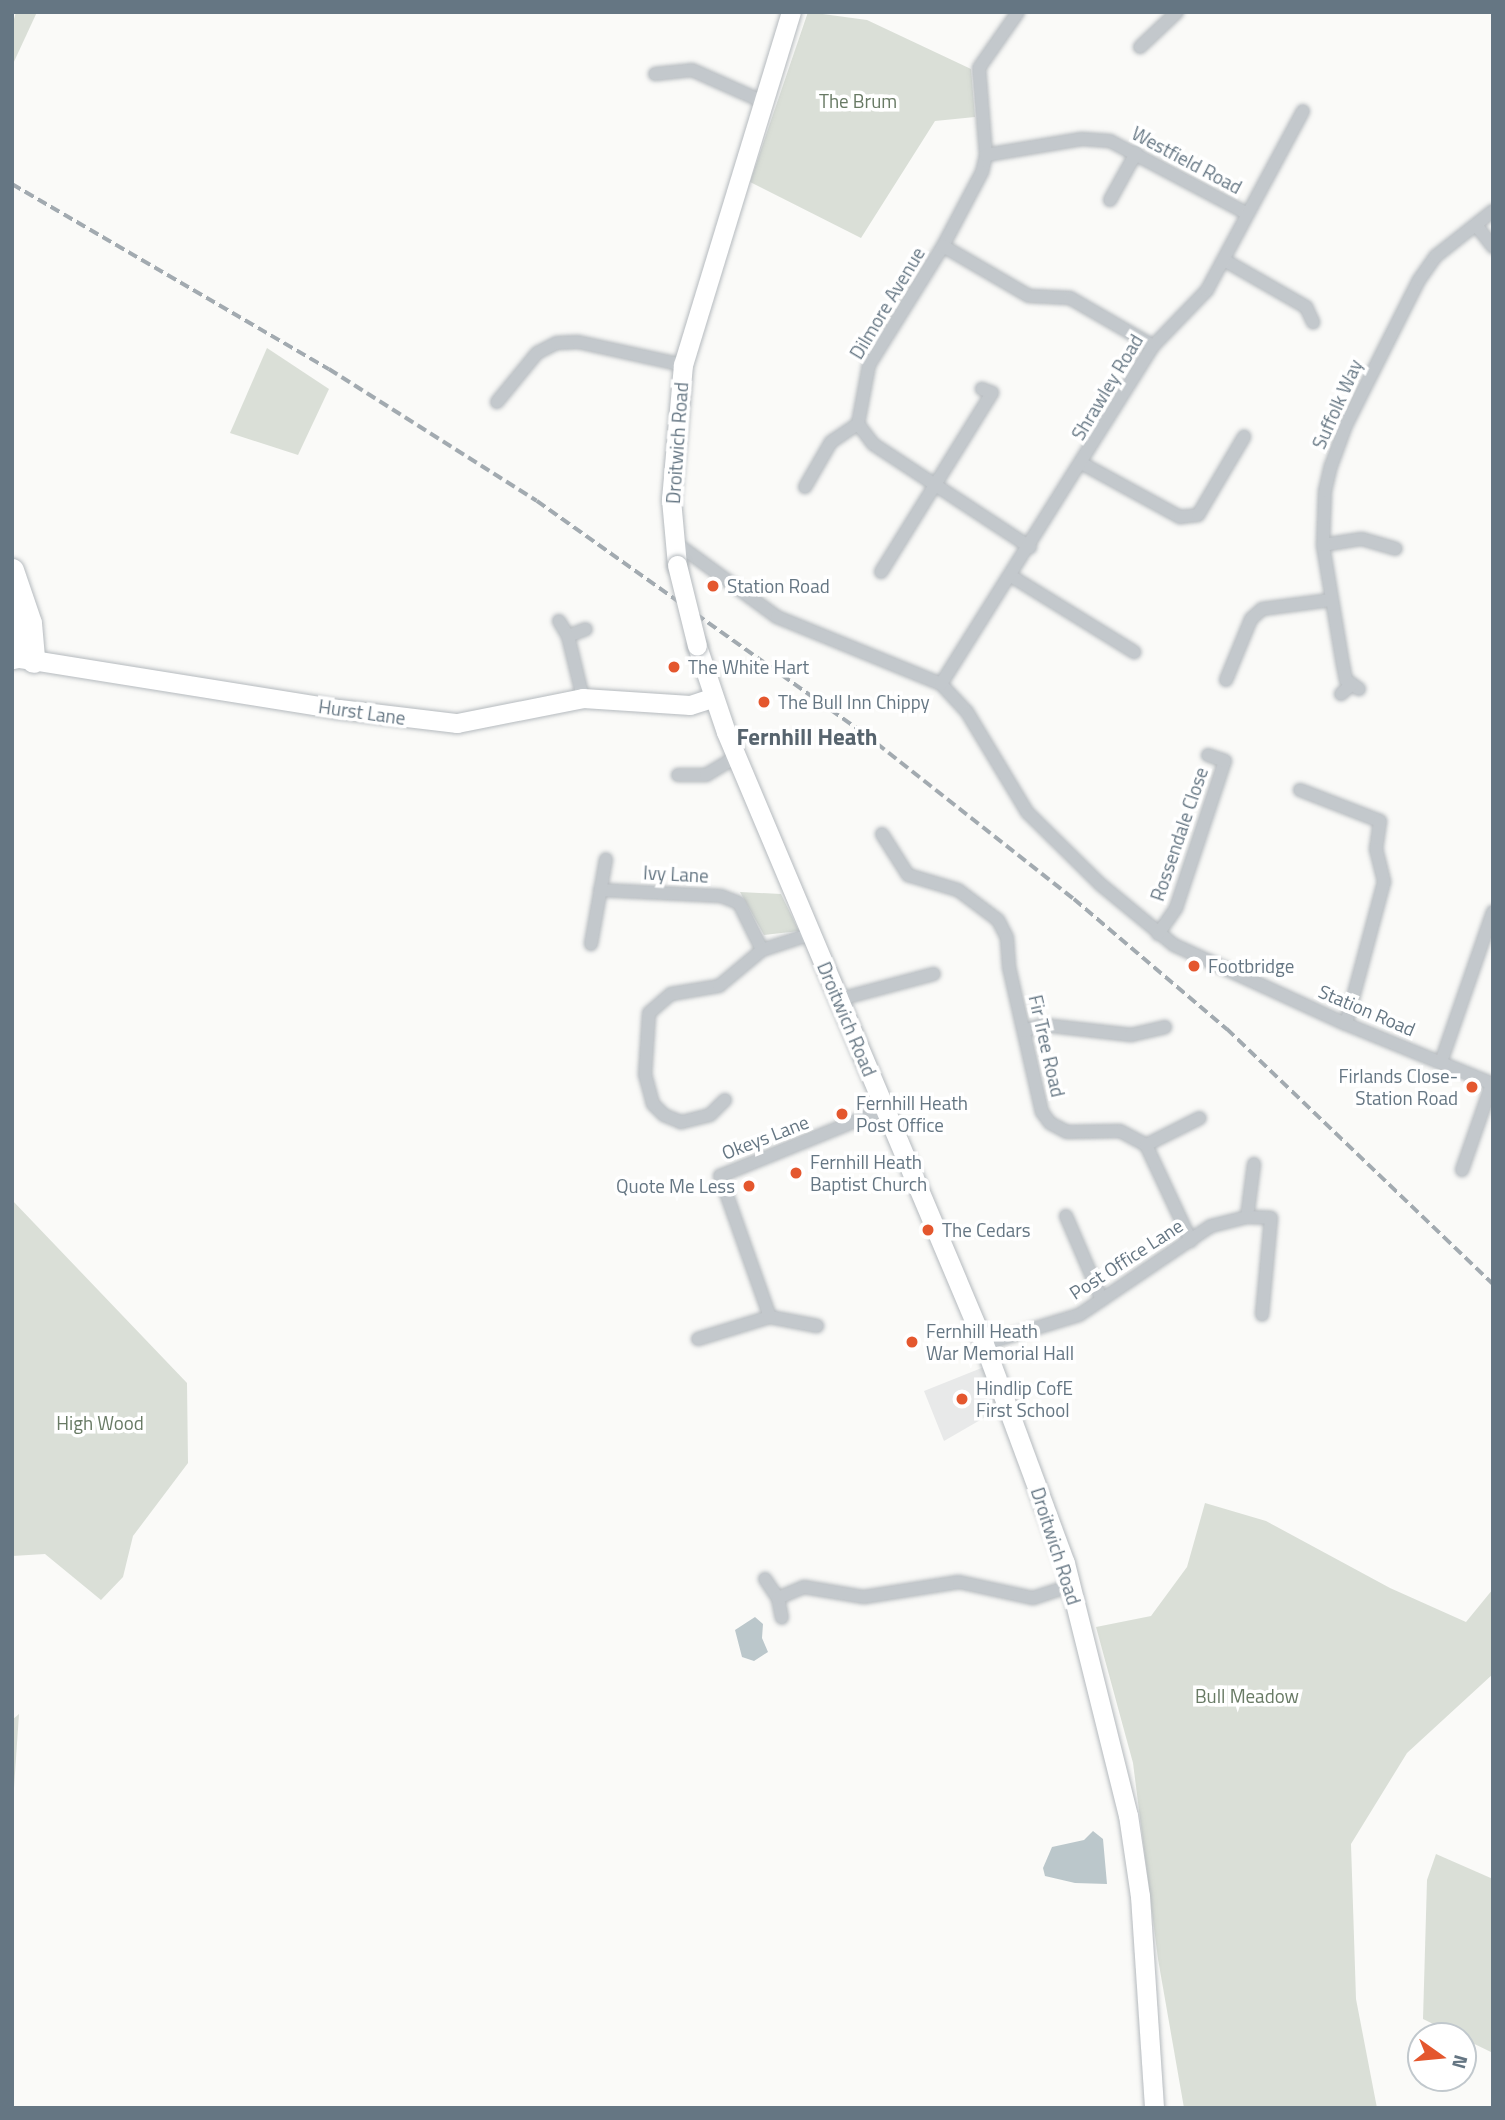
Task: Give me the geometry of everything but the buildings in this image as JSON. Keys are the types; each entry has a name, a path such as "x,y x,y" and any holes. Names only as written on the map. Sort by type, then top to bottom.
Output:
{"highway":[{"path":"14,594 20,658"}],"main road":[{"name":"Droitwich Road","path":"791,12 766,103 683,365 671,499 677,565 696,646 712,698 984,1344 1072,1586 1128,1815 1140,1896 1154,2108"},
{"name":"Hurst Lane","path":"20,658 443,722 509,716 583,698 690,705 712,698"}],"street":[{"name":"Dilmore Avenue","path":"858,424 869,365 943,246 982,172 986,155 979,68 1018,12"},
{"path":"1140,47 1177,12"},
{"path":"655,74 692,71 766,103"},
{"name":"Shrawley Road","path":"941,684 1083,464 1153,346 1169,326 1195,306 1224,260 1246,213 1303,111"},
{"name":"Westfield Road","path":"986,155 1082,139 1110,141 1246,213"},
{"path":"1110,200 1136,153"},
{"name":"Suffolk Way","path":"1341,694 1355,687 1345,672 1330,600 1323,545 1325,491 1346,425 1419,280 1436,256 1493,211"},
{"path":"1476,225 1493,247"},
{"path":"943,246 1029,296 1070,298 1153,346"},
{"path":"1224,260 1306,307 1313,322"},
{"path":"497,401 537,353 557,343 578,342 683,365"},
{"path":"881,572 992,393 982,388"},
{"path":"805,486 831,442 858,424 873,444 1030,547"},
{"path":"1083,464 1180,517 1199,515 1244,437"},
{"path":"1323,545 1362,539 1396,549"},
{"name":"Station Road","path":"676,543 778,617 941,684 967,712 1027,812 1158,934 1206,961 1346,1024 1492,1084"},
{"path":"1010,576 1134,652"},
{"path":"1226,681 1237,669 1251,619 1262,609 1330,600"},
{"path":"559,621 568,636 583,698"},
{"path":"568,636 586,629"},
{"name":"Rossendale Close","path":"1158,934 1176,908 1225,761 1209,755"},
{"path":"678,775 706,775 736,757"},
{"path":"1300,790 1380,821 1376,849 1384,883 1346,1024"},
{"name":"Fir Tree Road","path":"882,834 908,875 958,890 998,920 1007,938 1042,1112 1050,1124 1067,1132 1120,1131 1146,1145"},
{"path":"591,944 606,859"},
{"name":"Ivy Lane","path":"600,890 721,896 738,903 762,950"},
{"path":"1441,1062 1493,912"},
{"path":"725,1100 710,1115 681,1122 664,1115 653,1104 645,1075 649,1013 671,994 719,985 762,950 811,934"},
{"path":"840,999 934,974"},
{"path":"1024,1031 1043,1025 1131,1035 1165,1027"},
{"path":"1462,1170 1492,1084"},
{"name":"Okeys Lane","path":"769,1317 720,1175 885,1109"},
{"path":"1191,1241 1146,1145 1200,1118"},
{"path":"1254,1164 1247,1217 1271,1218 1262,1315"},
{"path":"1066,1216 1102,1300"},
{"name":"Post Office Lane","path":"984,1344 1079,1315 1211,1226 1247,1217"},
{"path":"698,1339 769,1317 817,1326"},
{"path":"765,1579 778,1598 782,1618"},
{"path":"778,1598 804,1587 864,1597 959,1582 1033,1598 1072,1586"}],"shaded area":[{"name":"Hindlip CofE First School","path":"984,1367 1001,1408 944,1441 924,1391"},
{"path":"755,1617 763,1624 762,1638 768,1652 754,1661 742,1657 735,1630"},
{"path":"1093,1831 1103,1839 1107,1884 1075,1883 1045,1876 1043,1868 1052,1847 1084,1840"}],"green space":[{"path":"16,12 37,12 12,66 12,26"},
{"name":"The Brum","path":"808,12 867,20 971,69 975,117 935,121 861,238 750,182"},
{"path":"267,348 329,389 298,455 230,433"},
{"path":"740,892 781,894 799,931 764,935"},
{"name":"High Wood","path":"12,1200 187,1383 188,1463 133,1536 123,1577 101,1600 45,1554 12,1556"},
{"name":"Bull Meadow","path":"1205,1503 1266,1521 1390,1588 1466,1622 1493,1589 1493,1674 1407,1753 1351,1844 1356,1999 1377,2108 1184,2108 1158,1959 1133,1763 1096,1627 1151,1616 1187,1567"},
{"path":"19,1714 12,1817 12,1720"},
{"path":"1436,1854 1493,1879 1493,2053 1477,2045 1477,2022 1429,2022 1423,2019 1427,1880"}],"railway":[{"path":"12,184 329,369 537,501 865,734 1074,899 1227,1029 1493,1284"}],"place":[{"name":"Station Road","path":"713,586"},
{"name":"The White Hart","path":"674,667"},
{"name":"The Bull Inn Chippy","path":"764,702"},
{"name":"Footbridge","path":"1194,966"},
{"name":"Firlands Close- Station Road","path":"1472,1087"},
{"name":"Fernhill Heath Post Office","path":"842,1114"},
{"name":"Fernhill Heath Baptist Church","path":"796,1173"},
{"name":"Quote Me Less","path":"749,1186"},
{"name":"The Cedars","path":"928,1230"},
{"name":"Fernhill Heath War Memorial Hall","path":"912,1342"},
{"name":"Hindlip CofE First School","path":"962,1399"}],"district":[{"name":"Fernhill Heath","path":"807,737"}]}
